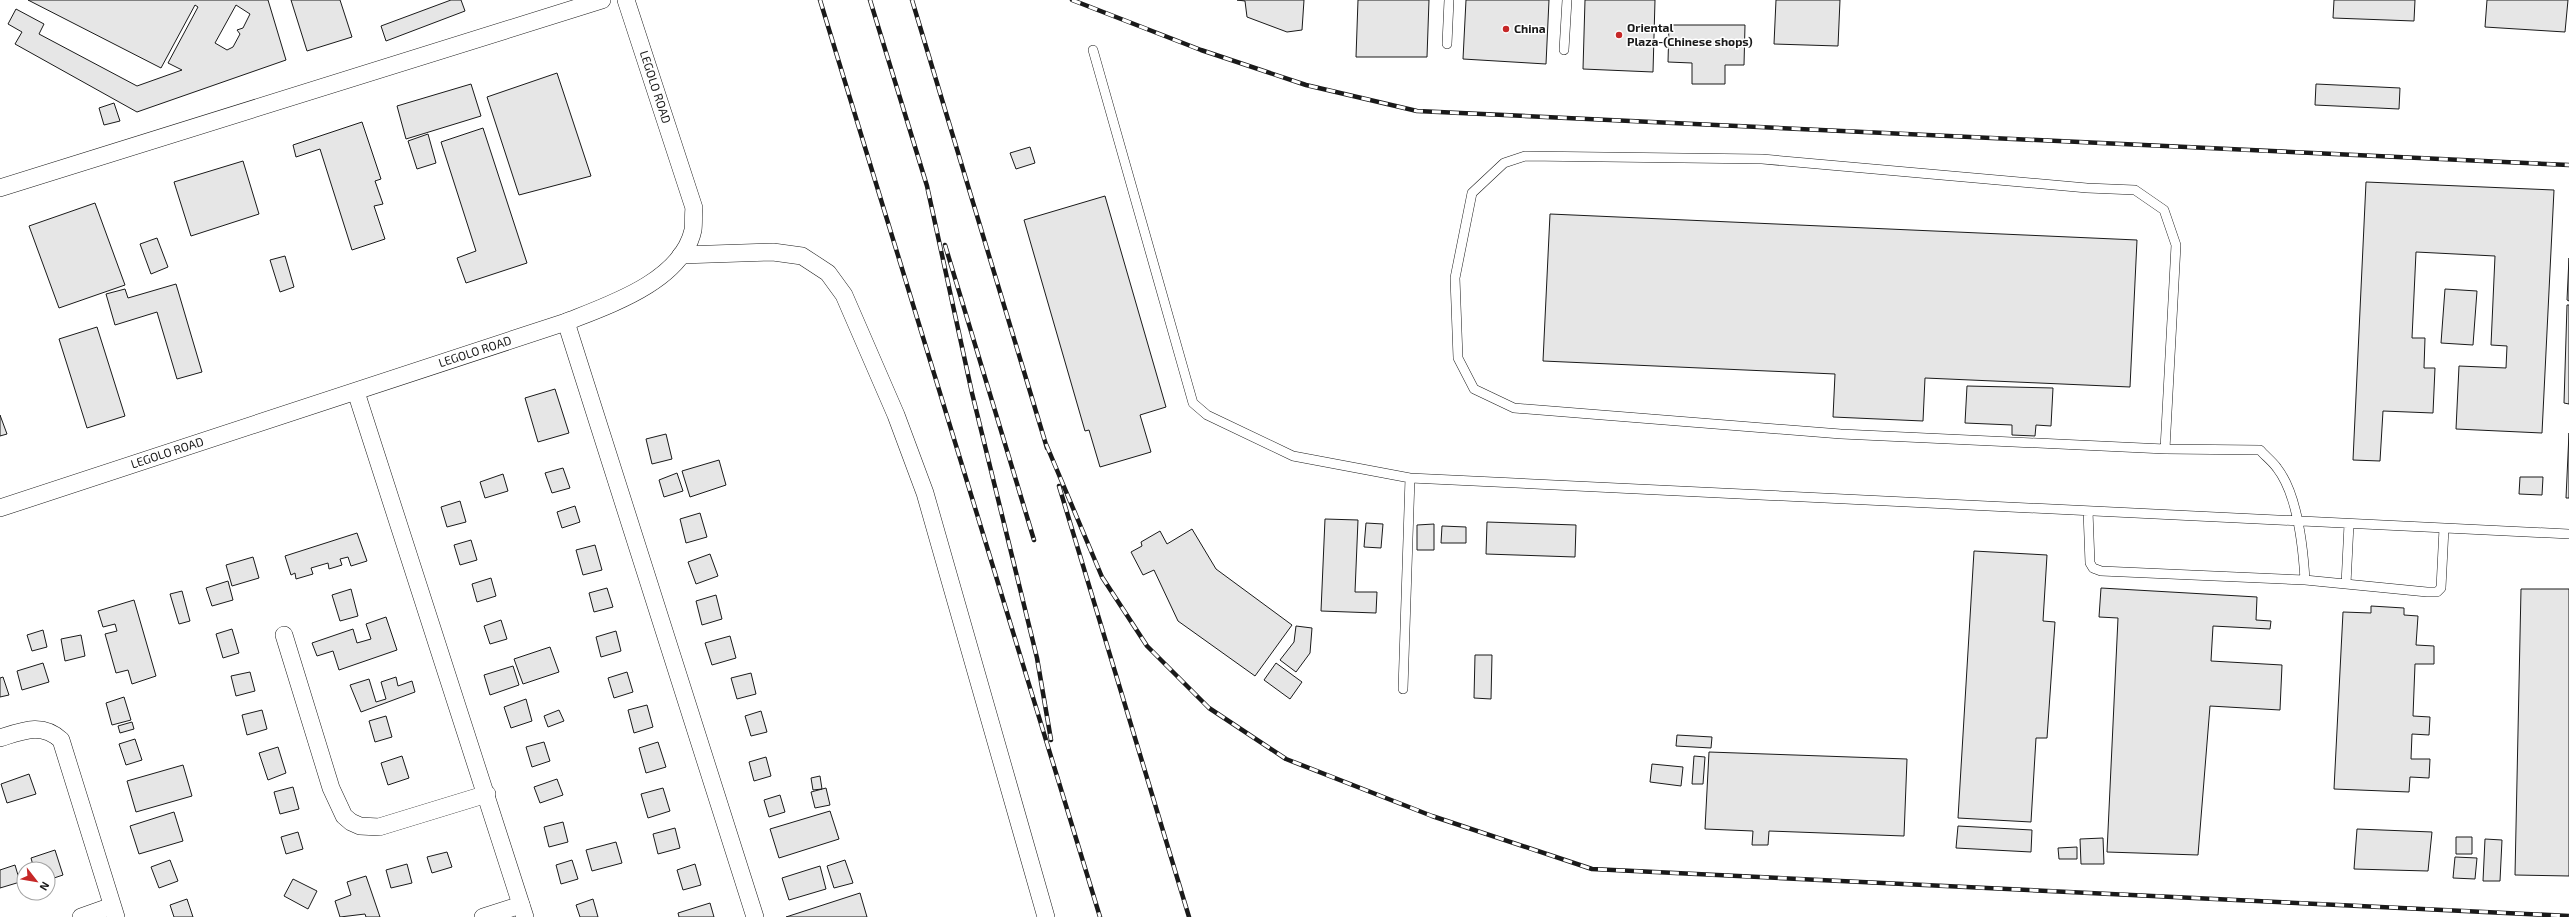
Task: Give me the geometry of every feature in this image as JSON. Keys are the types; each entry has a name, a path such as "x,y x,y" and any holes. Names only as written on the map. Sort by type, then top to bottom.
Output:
{"street":[{"path":"0,188 602,0"},
{"name":"LEGOLO ROAD","path":"0,508 566,322 620,301 660,278 681,255 693,230 694,208 626,0"},
{"path":"681,255 773,252 802,256 828,273 844,295 896,415 924,493 1046,917"},
{"path":"566,322 755,917"},
{"path":"356,392 487,794 523,911 483,917"},
{"path":"284,635 331,788 344,816 351,822 360,826 379,827 487,794"},
{"path":"0,738 31,728 54,734 60,740 114,912 81,917"}],"lane":[{"path":"1447,44 1449,0"},
{"path":"1564,50 1567,0"},
{"path":"1093,50 1193,403 1208,415 1293,456 1410,478 2569,534"},
{"path":"2165,449 2176,245 2164,210 2135,190 2086,188 1762,159 1525,156 1504,163 1472,193 1455,278 1458,358 1474,389 1514,408 1841,434 2165,449 2260,450 2277,467 2288,485 2297,522 2305,580"},
{"path":"1403,689 1410,478"},
{"path":"2088,511 2090,563 2093,568 2101,571 2305,580 2437,592 2441,588 2444,528"},
{"path":"2346,584 2349,524"}],"building":[{"path":"28,0 268,0 286,60 137,112 15,44 22,32 8,24 16,9 44,24 39,34 137,86 182,70 168,63 198,7 195,5 161,68","holes":["236,5 250,14 243,28 237,30 240,34 233,47 227,50 215,43"]},
{"path":"291,0 340,0 352,37 307,51"},
{"path":"451,0 461,0 465,11 386,41 381,26"},
{"path":"1237,0 1304,0 1302,30 1287,32 1247,17 1245,1"},
{"path":"1358,0 1429,0 1427,57 1356,57"},
{"name":"China","path":"1466,0 1549,0 1546,64 1463,59"},
{"name":"Oriental Plaza-(Chinese shops)","path":"1585,0 1655,0 1653,72 1583,69"},
{"path":"1776,0 1840,0 1838,46 1774,44"},
{"path":"2334,0 2415,0 2414,21 2333,18"},
{"path":"2487,0 2568,0 2565,32 2485,27"},
{"path":"1669,25 1745,25 1744,65 1725,65 1725,84 1692,84 1692,63 1668,62"},
{"path":"557,73 591,176 519,195 487,97"},
{"path":"471,84 481,116 406,139 397,106"},
{"path":"2316,84 2400,88 2399,109 2315,105"},
{"path":"114,103 120,121 104,125 99,108"},
{"path":"362,122 381,179 375,181 383,204 374,206 385,239 352,250 320,149 296,157 293,145"},
{"path":"483,128 527,263 466,283 457,258 476,251 441,142"},
{"path":"428,134 436,163 417,169 408,141"},
{"path":"1030,147 1035,163 1016,169 1010,153"},
{"path":"243,161 259,214 191,236 174,182"},
{"path":"2366,182 2554,190 2542,433 2456,429 2459,366 2506,368 2507,346 2491,345 2495,256 2416,252 2412,338 2425,338 2424,368 2435,368 2433,413 2383,411 2380,461 2353,460"},
{"path":"1105,196 1166,407 1140,415 1151,452 1100,467 1089,430 1085,431 1024,220"},
{"path":"95,203 125,285 59,308 29,226"},
{"path":"1550,214 2137,240 2130,387 1925,378 1923,421 1833,417 1835,374 1543,361"},
{"path":"157,238 168,267 151,274 140,244"},
{"path":"285,256 294,287 280,292 270,260"},
{"path":"2569,258 2569,301 2567,300"},
{"path":"176,284 202,372 177,379 157,312 115,325 106,294 125,289 128,298"},
{"path":"2445,289 2477,291 2473,345 2441,343"},
{"path":"2567,305 2569,305 2569,404 2564,403"},
{"path":"97,327 125,416 87,428 59,339"},
{"path":"1967,386 2053,388 2051,426 2036,425 2035,436 2012,435 2012,425 1965,423"},
{"path":"555,389 569,433 538,442 525,398"},
{"path":"0,415 7,434 0,436"},
{"path":"2569,433 2569,498 2566,498"},
{"path":"666,434 672,459 652,464 646,439"},
{"path":"719,460 726,485 690,497 682,471"},
{"path":"563,468 570,488 552,493 545,473"},
{"path":"677,473 683,491 664,497 659,480"},
{"path":"503,474 508,491 485,498 480,482"},
{"path":"2520,477 2543,477 2542,495 2519,494"},
{"path":"460,501 466,522 447,527 441,507"},
{"path":"575,506 580,522 562,528 557,512"},
{"path":"700,513 707,537 686,543 680,519"},
{"path":"1325,519 1358,520 1355,592 1377,592 1376,613 1321,611"},
{"path":"1487,522 1576,525 1575,557 1486,554"},
{"path":"1366,523 1383,524 1381,548 1364,547"},
{"path":"1434,524 1434,550 1417,550 1417,525"},
{"path":"1442,526 1466,527 1466,543 1441,543"},
{"path":"1192,529 1216,569 1292,625 1255,676 1178,621 1154,570 1143,575 1131,552 1142,546 1141,542 1160,531 1167,544"},
{"path":"357,533 367,561 351,566 348,557 340,559 342,565 329,569 328,563 311,568 313,574 296,579 295,573 291,575 285,556"},
{"path":"471,540 477,560 460,565 454,545"},
{"path":"595,545 602,570 583,575 576,550"},
{"path":"1974,551 2047,555 2043,621 2055,622 2047,738 2036,738 2031,822 1958,818"},
{"path":"710,554 718,576 696,584 688,562"},
{"path":"253,557 259,578 232,586 226,565"},
{"path":"491,578 496,596 477,602 472,584"},
{"path":"228,581 233,600 212,606 206,588"},
{"path":"607,588 613,607 594,612 589,593"},
{"path":"2101,588 2257,597 2256,620 2271,621 2270,629 2213,626 2211,661 2282,665 2280,710 2210,706 2198,855 2107,852 2118,618 2099,617"},
{"path":"351,589 358,616 340,621 332,595"},
{"path":"2521,589 2569,589 2569,876 2515,875"},
{"path":"182,591 190,621 179,624 170,594"},
{"path":"716,595 722,619 702,625 696,601"},
{"path":"134,600 156,676 132,684 128,670 116,673 105,634 117,631 115,624 103,627 98,611"},
{"path":"2371,606 2404,608 2404,615 2418,616 2416,645 2434,646 2434,664 2415,664 2413,716 2430,717 2429,735 2412,734 2411,759 2430,759 2429,778 2410,777 2409,792 2334,789 2343,612 2371,613"},
{"path":"386,617 397,650 339,670 333,651 317,656 312,643 353,629 357,643 371,639 366,624"},
{"path":"501,620 507,639 490,644 484,626"},
{"path":"1296,626 1312,628 1310,653 1296,672 1280,660 1294,642"},
{"path":"232,629 239,653 223,658 216,634"},
{"path":"43,630 47,647 32,651 27,635"},
{"path":"616,631 621,651 601,657 596,637"},
{"path":"81,635 85,656 65,661 61,639"},
{"path":"730,636 736,658 712,665 705,643"},
{"path":"550,647 559,672 523,684 514,659"},
{"path":"1475,655 1492,655 1491,699 1474,698"},
{"path":"43,663 49,682 22,690 17,671"},
{"path":"1276,663 1302,682 1290,699 1264,680"},
{"path":"513,666 519,685 490,695 484,675"},
{"path":"250,672 255,691 236,696 231,676"},
{"path":"627,672 633,692 614,698 608,678"},
{"path":"751,673 756,694 737,699 731,678"},
{"path":"3,677 9,695 0,697 0,678"},
{"path":"396,677 398,686 412,681 415,692 361,712 350,685 369,679 376,702 386,699 381,682"},
{"path":"124,697 131,720 112,725 106,703"},
{"path":"526,699 532,721 511,728 504,707"},
{"path":"647,705 653,727 634,733 628,710"},
{"path":"262,710 267,729 247,735 242,715"},
{"path":"559,710 564,721 548,727 544,716"},
{"path":"761,711 767,732 751,736 745,716"},
{"path":"386,716 392,737 375,742 369,721"},
{"path":"132,722 134,729 120,733 118,726"},
{"path":"1677,735 1712,737 1711,748 1676,746"},
{"path":"135,739 142,760 126,765 119,744"},
{"path":"544,742 550,761 532,767 526,747"},
{"path":"658,742 666,767 646,773 639,748"},
{"path":"278,747 286,773 268,780 259,753"},
{"path":"1709,752 1907,759 1904,836 1769,831 1768,845 1752,845 1753,831 1705,829"},
{"path":"402,756 409,778 388,785 381,763"},
{"path":"1694,756 1705,757 1703,784 1692,784"},
{"path":"766,757 771,776 754,781 749,762"},
{"path":"1652,764 1683,767 1681,786 1650,782"},
{"path":"183,765 192,796 136,812 127,781"},
{"path":"29,774 36,794 7,803 1,784"},
{"path":"820,776 822,789 813,790 811,778"},
{"path":"557,779 563,795 540,803 534,787"},
{"path":"293,787 299,809 280,814 274,792"},
{"path":"663,788 670,811 648,818 641,794"},
{"path":"826,788 830,805 815,808 811,792"},
{"path":"780,795 785,812 769,817 764,800"},
{"path":"830,811 839,839 779,858 770,829"},
{"path":"174,812 183,841 139,854 130,826"},
{"path":"563,822 568,842 549,847 544,827"},
{"path":"1958,826 2032,830 2031,852 1956,848"},
{"path":"675,828 680,848 658,854 653,834"},
{"path":"2357,829 2432,832 2428,871 2354,869"},
{"path":"298,832 303,849 286,854 281,837"},
{"path":"2456,837 2472,837 2472,854 2456,854"},
{"path":"2103,838 2104,864 2081,864 2080,839"},
{"path":"2485,839 2502,840 2500,881 2483,881"},
{"path":"616,842 622,863 592,871 586,850"},
{"path":"2077,847 2077,859 2059,859 2058,848"},
{"path":"55,850 63,875 56,877 56,861 32,861 31,858"},
{"path":"447,852 452,867 432,873 427,857"},
{"path":"2455,857 2477,858 2475,879 2453,878"},
{"path":"170,860 178,881 159,888 151,867"},
{"path":"572,860 578,879 561,884 556,865"},
{"path":"845,860 853,883 834,888 827,866"},
{"path":"407,864 412,883 391,888 386,870"},
{"path":"695,864 701,885 683,890 677,870"},
{"path":"15,865 16,883 0,888 0,870"},
{"path":"820,866 826,889 789,900 782,878"},
{"path":"366,876 380,917 366,917 365,914 340,917 335,901 351,895 347,882"},
{"path":"293,879 317,891 308,909 284,896"},
{"path":"860,893 867,917 786,917"},
{"path":"187,899 193,917 174,917 170,905"},
{"path":"593,899 598,917 580,917 576,905"},
{"path":"710,903 714,917 679,917 678,913"}],"railway":[{"path":"820,0 1100,917"},
{"path":"870,0 927,186 972,393 1037,658 1051,740"},
{"path":"912,0 1047,448"},
{"path":"1072,0 1201,50 1306,85 1417,111 2569,165"},
{"path":"945,245 1034,540"},
{"path":"1046,444 1102,577 1147,646 1209,708 1286,759 1432,816 1592,869 2569,916"},
{"path":"1059,486 1189,917"}],"place":[{"name":"China","path":"1506,29"},
{"name":"Oriental Plaza-(Chinese shops)","path":"1619,35"}]}
